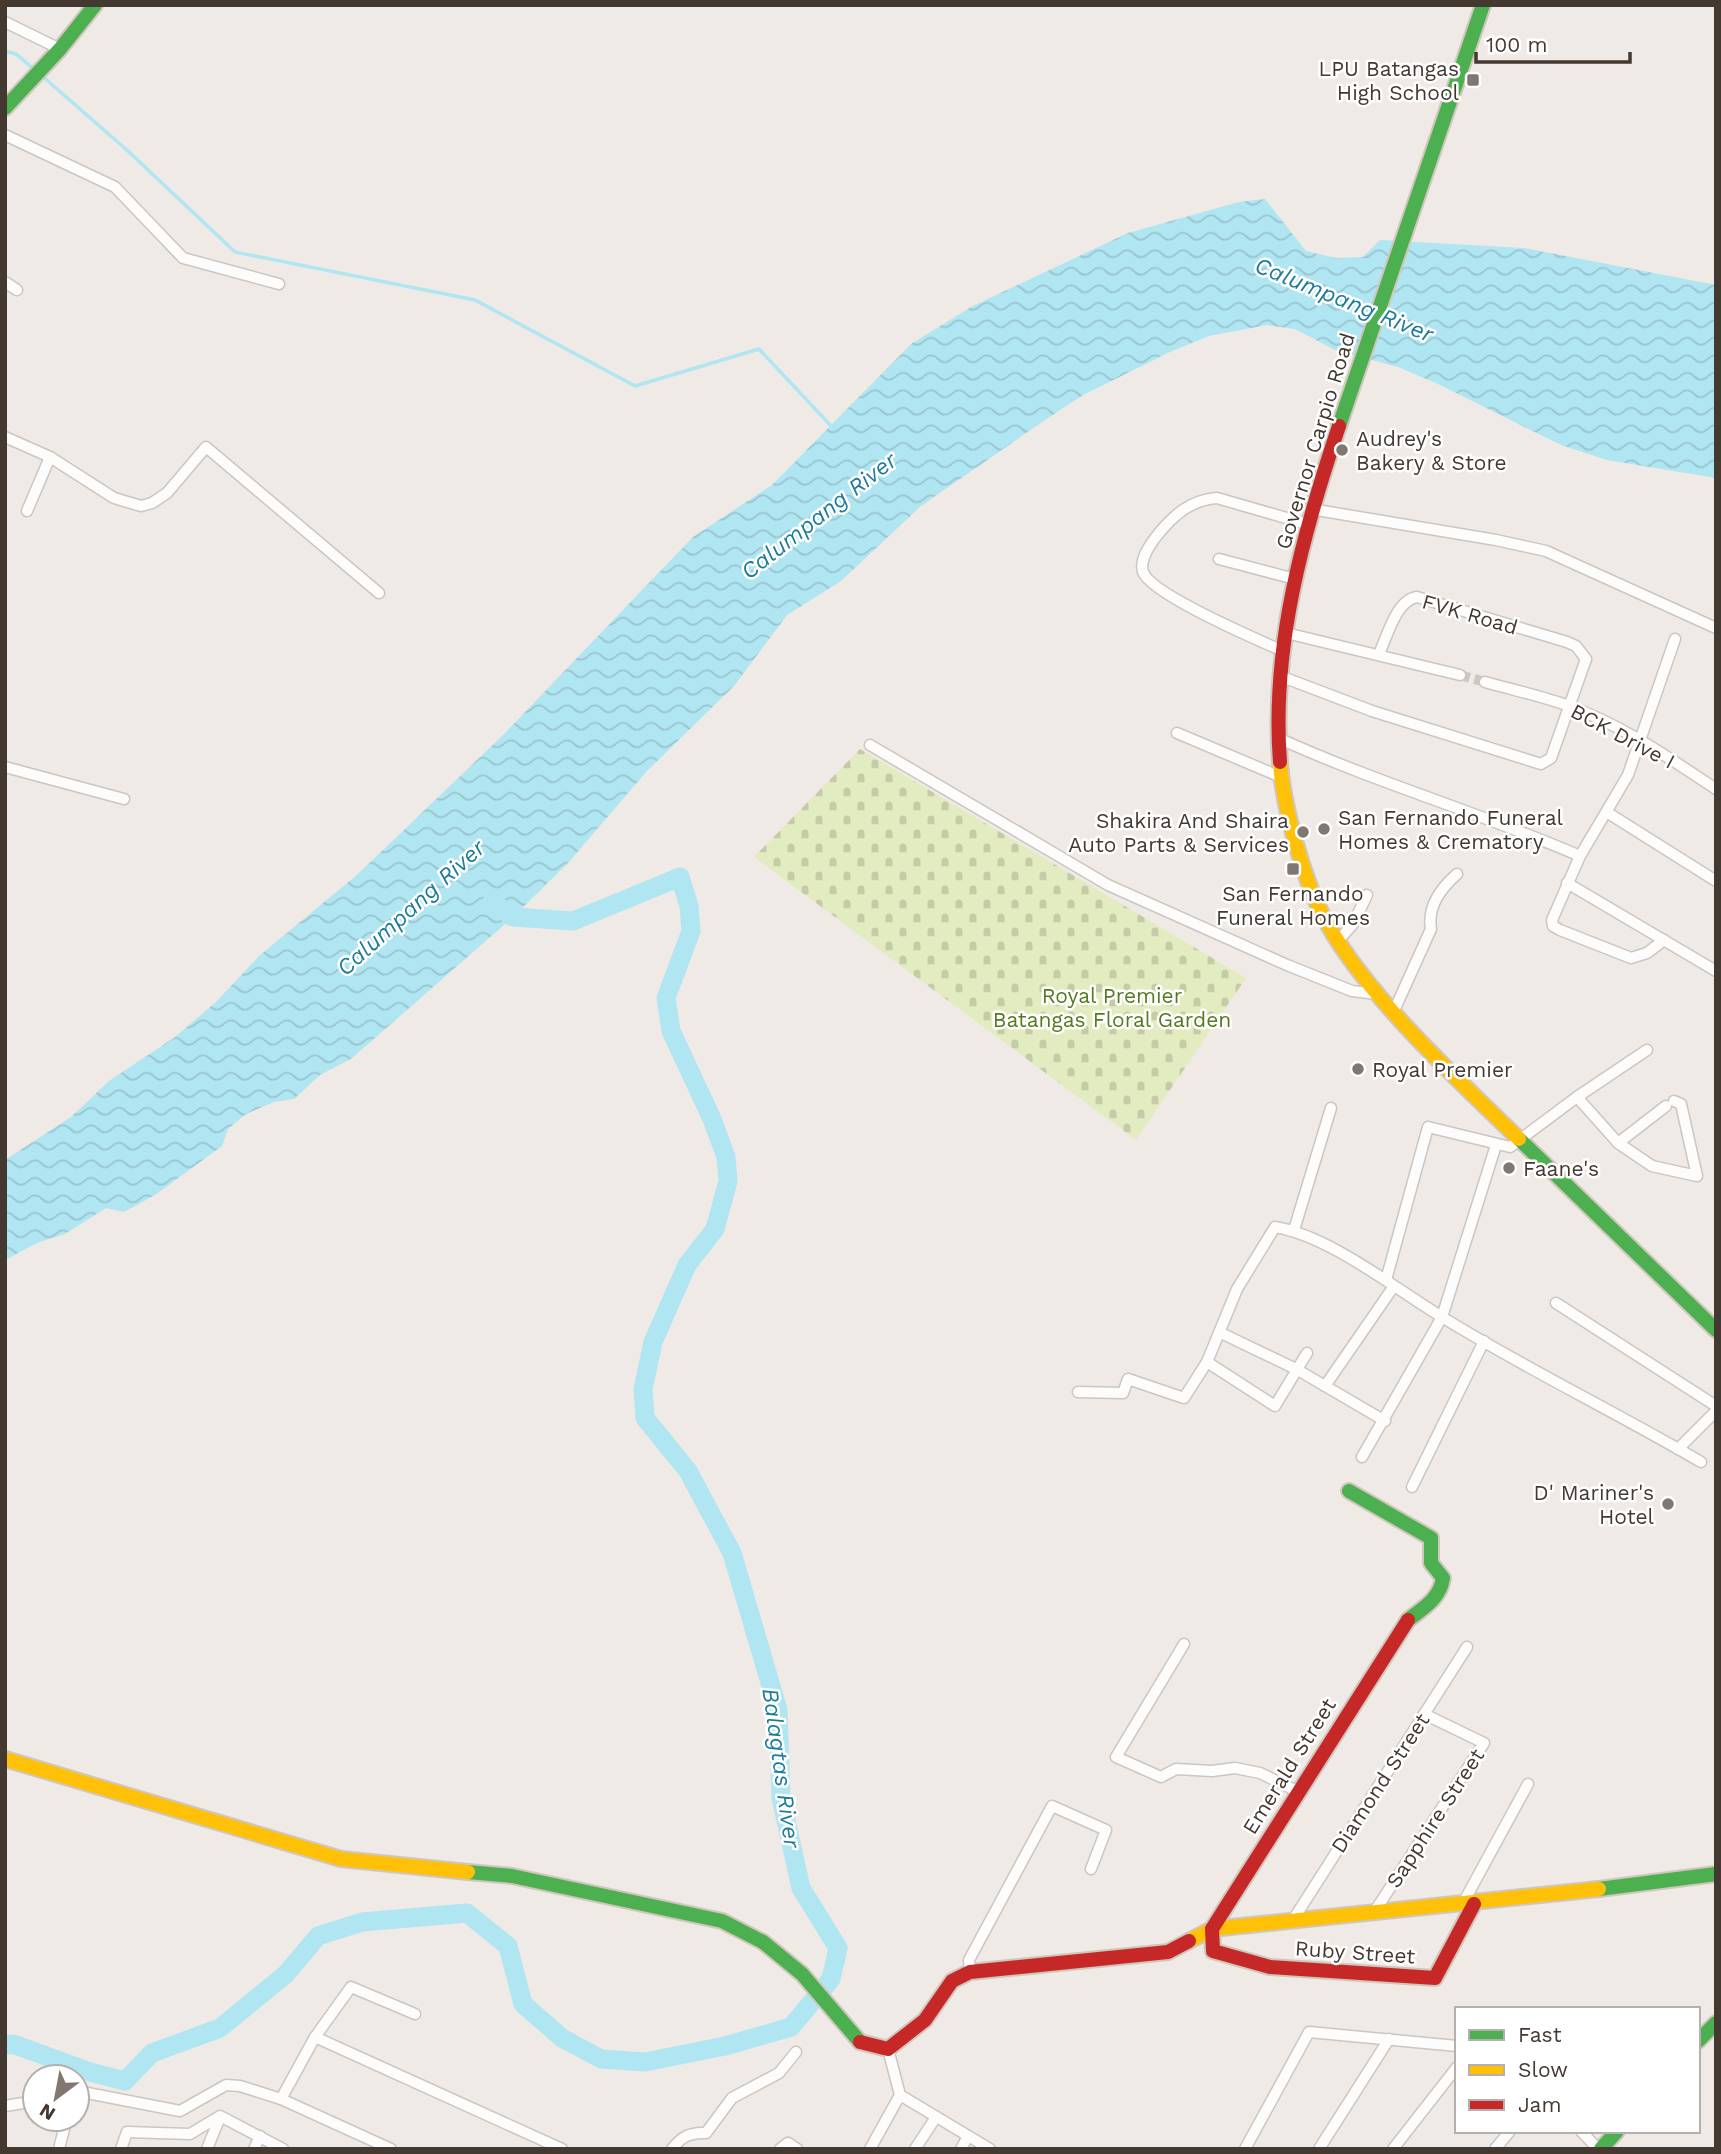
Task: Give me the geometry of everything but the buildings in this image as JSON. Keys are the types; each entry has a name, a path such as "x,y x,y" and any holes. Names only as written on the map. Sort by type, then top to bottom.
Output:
{"street":[{"path":"5,108 60,50 95,5"},
{"name":"Governor Carpio Road","path":"1483,5 1416,206 1354,377 1309,517 1295,579 1280,676 1278,738 1281,777 1306,873 1327,924 1377,993 1393,1013 1716,1330"},
{"path":"5,22 60,50"},
{"path":"5,135 115,187 183,258 279,284"},
{"path":"5,282 17,290"},
{"path":"5,437 50,457 114,498 141,506 160,499 206,447 379,593"},
{"path":"27,511 50,457"},
{"path":"1283,651 1230,627 1154,585 1142,570 1142,561 1158,535 1190,503 1217,498 1309,517 1496,540 1546,551 1716,628"},
{"path":"1219,559 1295,579"},
{"name":"FVK Road","path":"1379,654 1406,601 1417,597 1576,646 1586,659 1569,706"},
{"path":"1286,633 1460,674"},
{"path":"1664,940 1647,953 1631,958 1560,930 1552,920 1580,856 1608,813 1642,741 1675,639"},
{"path":"1280,676 1372,711 1536,763 1546,763 1551,758 1569,706"},
{"name":"BCK Drive I","path":"1485,682 1569,706 1642,741 1716,789"},
{"path":"1177,733 1281,777"},
{"path":"1278,738 1342,766 1500,822 1580,856"},
{"path":"870,746 1108,885 1287,965 1352,991 1377,993"},
{"path":"5,767 124,799"},
{"path":"1608,813 1716,881"},
{"path":"1393,1013 1432,929 1429,918 1440,889 1457,874"},
{"path":"1567,883 1716,971"},
{"path":"1338,941 1353,924 1367,895"},
{"path":"1325,1386 1390,1283 1428,1127 1510,1147 1647,1050"},
{"path":"1577,1097 1618,1143 1652,1166 1697,1176 1681,1104 1670,1104 1618,1143"},
{"path":"1294,1230 1331,1108"},
{"path":"1362,1457 1385,1421 1442,1317 1496,1145"},
{"path":"1078,1392 1122,1392 1128,1379 1184,1398 1207,1362 1237,1289 1275,1227 1294,1230 1390,1283 1484,1341 1701,1462"},
{"path":"1556,1303 1716,1408 1678,1449"},
{"path":"1221,1333 1296,1369 1385,1421"},
{"path":"1412,1487 1484,1341"},
{"path":"1207,1362 1275,1406 1307,1353"},
{"name":"Emerald Street","path":"1212,1929 1402,1626 1413,1613 1438,1597 1443,1588 1443,1578 1430,1559 1433,1541 1349,1490"},
{"path":"1184,1644 1116,1757 1161,1777 1176,1769 1235,1769 1260,1773 1298,1792"},
{"name":"Diamond Street","path":"1293,1920 1467,1647"},
{"name":"Sapphire Street","path":"1373,1914 1484,1743 1424,1714"},
{"path":"5,1759 341,1859 512,1875 722,1921 763,1942 802,1975 828,2001 862,2045 888,2049 925,2021 952,1982 970,1972 1168,1952 1212,1929 1468,1905 1716,1874"},
{"path":"1468,1905 1528,1784"},
{"path":"970,1972 969,1961 1052,1806 1106,1830 1091,1869"},
{"name":"Ruby Street","path":"1212,1929 1213,1951 1270,1967 1436,1978 1468,1905"},
{"path":"281,2099 315,2037 351,1987 415,2014"},
{"path":"1700,2039 1716,2023"},
{"path":"1245,2149 1309,2032 1455,2046"},
{"path":"315,2037 562,2149"},
{"path":"1319,2149 1389,2039"},
{"path":"870,2149 900,2095 888,2049"},
{"path":"672,2149 687,2136 706,2133 733,2098 779,2073 796,2052"},
{"path":"1393,2149 1455,2070"},
{"path":"91,2094 180,2111 226,2085 240,2085 281,2099 391,2149"},
{"path":"900,2095 990,2149"},
{"path":"220,2116 283,2149"},
{"path":"121,2149 127,2133 182,2136 220,2116"},
{"path":"207,2149 220,2116"},
{"path":"915,2149 936,2117"},
{"path":"1495,2149 1508,2133"},
{"path":"1583,2133 1599,2149 1615,2133"},
{"path":"254,2149 260,2136"},
{"path":"961,2149 968,2136"},
{"path":"780,2149 788,2143 797,2149"}],"green space":[{"name":"Royal Premier Batangas Floral Garden","path":"860,749 1246,978 1136,1140 754,857"}],"water":[{"name":"Calumpang River","path":"1265,199 1306,251 1336,258 1363,257 1380,240 1524,248 1716,285 1716,478 1607,460 1561,445 1438,384 1398,367 1335,350 1295,329 1267,325 1209,336 1172,351 1083,395 1045,420 921,506 841,581 787,615 734,686 646,772 568,863 513,917 351,1059 320,1075 294,1099 274,1102 246,1114 228,1129 222,1146 155,1195 124,1212 106,1208 65,1234 39,1242 5,1260 5,1160 71,1117 109,1081 175,1037 216,1002 259,956 358,874 503,735 693,537 772,485 911,344 971,307 1128,233 1239,202"}],"waterway":[{"path":"5,51 16,54 35,70"},
{"path":"41,75 128,151 235,252 475,300 635,386 759,349 833,428"},
{"name":"Balagtas River","path":"5,2045 13,2044 90,2072 125,2081 152,2053 220,2028 286,1974 318,1936 362,1922 467,1913 508,1946 523,2004 562,2038 601,2059 645,2062 725,2046 791,2027 831,1979 838,1948 801,1888 781,1798 778,1710 732,1553 688,1471 645,1418 643,1389 653,1342 687,1265 715,1229 728,1181 726,1157 712,1119 671,1031 666,998 691,931 689,906 680,877 573,921 513,917 492,902"}],"tunnel":[{"path":"1460,675 1485,682"}],"traffic: fast":[{"path":"5,108 60,49 95,5"},
{"path":"1339,426 1483,5"},
{"path":"1519,1139 1716,1330"},
{"path":"1349,1491 1431,1538 1431,1563 1443,1578 1438,1592 1430,1602 1408,1620"},
{"path":"468,1872 512,1876 722,1921 763,1942 802,1974 860,2042"},
{"path":"1599,1889 1716,1874"},
{"path":"1700,2039 1716,2023"},
{"path":"1601,2149 1615,2133"}],"traffic: slow":[{"path":"1280,762 1296,846 1319,909 1328,925 1346,953 1391,1009 1519,1139"},
{"path":"5,1759 341,1859 468,1872"},
{"path":"1189,1941 1212,1929 1599,1889"}],"traffic: jam":[{"path":"1280,762 1278,719 1285,634 1302,549 1339,426"},
{"path":"1212,1929 1408,1620"},
{"path":"1212,1929 1213,1951 1270,1967 1435,1978 1474,1904"},
{"path":"860,2042 888,2049 925,2020 952,1981 970,1972 1168,1952 1189,1941"}],"place":[{"name":"LPU Batangas High School","path":"1473,80"},
{"name":"Audrey's Bakery & Store","path":"1342,450"},
{"name":"San Fernando Funeral Homes & Crematory","path":"1324,829"},
{"name":"Shakira And Shaira Auto Parts & Services","path":"1303,832"},
{"name":"San Fernando Funeral Homes","path":"1293,869"},
{"name":"Royal Premier","path":"1358,1069"},
{"name":"Faane's","path":"1509,1168"},
{"name":"D' Mariner's Hotel","path":"1668,1504"}]}
